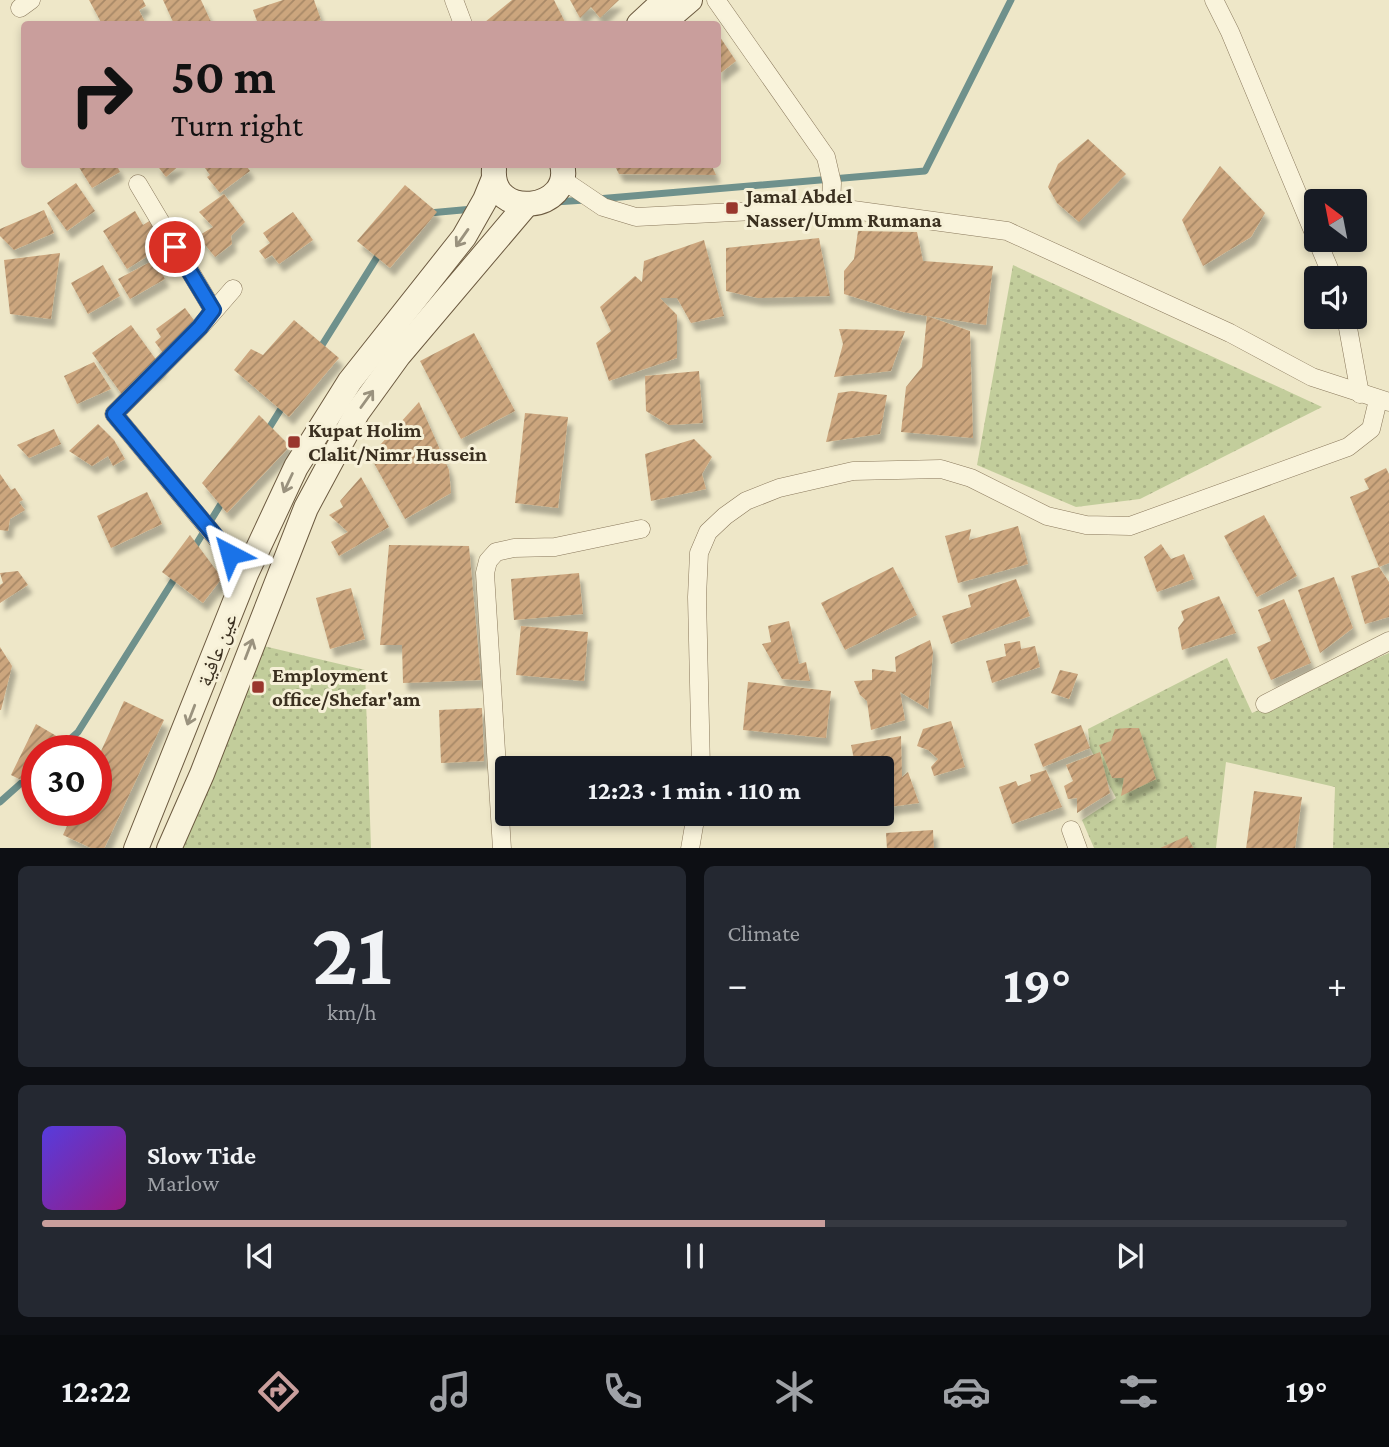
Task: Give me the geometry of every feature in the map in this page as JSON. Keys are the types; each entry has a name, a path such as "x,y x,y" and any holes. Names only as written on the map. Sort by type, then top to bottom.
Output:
{"main road":[{"path":"642,21 665,0"},
{"path":"666,21 690,0"},
{"path":"494,171 500,191 508,199 526,205 541,203 551,197 563,172"},
{"name":"عين عافية","path":"136,848 246,574 303,456 350,381 464,237 485,200 494,171"},
{"name":"عين عافية","path":"169,848 202,774 306,508 357,413 399,355 526,205"}],"street":[{"path":"454,0 462,21"},
{"path":"716,0 826,157 832,183 831,207"},
{"path":"1214,0 1230,32 1304,210"},
{"path":"563,172 603,207 636,217 831,207 1007,231 1230,333 1311,377 1376,399"},
{"path":"138,184 213,310"},
{"path":"233,289 200,327 114,414 246,574"},
{"path":"701,756 696,597 699,553 708,531 746,501 779,488 853,471 941,469 971,478 1047,516 1086,525 1130,526 1348,447 1371,429 1376,399 1350,329"},
{"path":"502,848 485,573 488,561 495,552 514,548 555,547 641,529"},
{"path":"1265,704 1389,641"},
{"path":"690,848 694,826"},
{"path":"1071,830 1078,848"}],"green space":[{"path":"1013,265 1322,407 1140,499 1076,507 977,465"},
{"path":"251,643 365,670 371,848 182,848"},
{"path":"1389,653 1389,848 1333,848 1335,787 1226,762 1216,848 1094,848 1082,820 1116,798 1090,748 1088,729 1227,658 1252,713"}],"building":[{"path":"89,0 143,0 146,6 139,10 144,21 100,21"},
{"path":"163,0 201,0 211,21 173,21"},
{"path":"283,0 314,0 321,20 257,21 253,10"},
{"path":"512,0 554,0 564,21 486,21"},
{"path":"570,0 619,0 600,18 591,7 580,18"},
{"path":"721,38 736,61 721,73"},
{"path":"1088,139 1126,174 1079,222 1057,203 1048,187 1058,164"},
{"path":"1220,166 1265,213 1251,237 1203,266 1182,220"},
{"path":"80,168 118,168 120,172 92,188"},
{"path":"159,168 176,168 166,177"},
{"path":"205,168 248,168 250,171 220,193 207,177 210,175"},
{"path":"616,168 713,168 716,175 619,174"},
{"path":"76,183 95,211 67,231 47,203"},
{"path":"405,185 437,212 390,268 357,241"},
{"path":"224,194 245,222 231,236 232,244 215,257 198,236 213,227 199,212"},
{"path":"44,210 54,233 14,250 0,236 0,229"},
{"path":"135,211 143,225 154,218 162,232 147,241 154,252 127,269 103,231"},
{"path":"293,212 313,240 279,264 272,255 265,259 259,251 270,243 263,233"},
{"path":"858,231 917,232 923,261 993,266 986,325 903,312 844,294 844,271 854,259"},
{"path":"819,238 830,296 758,298 726,291 726,248"},
{"path":"704,240 724,316 691,323 677,298 660,298 677,315 677,358 609,381 596,343 611,331 600,307 635,276 642,282 644,261"},
{"path":"60,253 51,319 10,314 4,260"},
{"path":"154,260 165,279 130,299 118,279"},
{"path":"103,265 120,296 88,314 71,283"},
{"path":"185,308 199,327 163,353 155,342 161,337 156,329"},
{"path":"927,316 970,331 973,438 901,432 906,387 922,367"},
{"path":"294,320 339,358 289,417 234,370 251,349 263,355"},
{"path":"131,325 162,368 123,396 92,353"},
{"path":"839,329 905,331 891,371 834,377 843,344"},
{"path":"474,333 515,411 461,439 420,361"},
{"path":"94,362 111,389 77,404 64,376"},
{"path":"699,371 703,423 669,425 646,411 645,376"},
{"path":"852,391 887,395 880,434 826,442 838,393"},
{"path":"419,402 449,470 451,493 405,519 370,456"},
{"path":"525,413 568,417 558,508 515,503"},
{"path":"259,415 290,446 227,513 202,483"},
{"path":"98,424 114,440 125,459 113,466 108,456 92,466 69,451"},
{"path":"54,429 61,444 29,458 17,445"},
{"path":"694,439 712,457 702,474 706,489 651,501 645,454"},
{"path":"1386,468 1389,474 1389,563 1379,567 1350,497 1369,489 1364,479"},
{"path":"0,474 11,490 15,488 23,500 19,502 25,510 10,519 8,531 0,530"},
{"path":"361,477 389,527 339,556 331,542 348,532 329,515 343,507 340,501"},
{"path":"147,492 162,524 111,548 97,516"},
{"path":"1264,515 1297,576 1257,597 1224,536"},
{"path":"1018,526 1028,564 958,583 945,536 971,529 969,540"},
{"path":"190,535 222,578 203,603 162,572"},
{"path":"1161,544 1171,559 1184,554 1194,579 1157,592 1144,557"},
{"path":"389,545 469,546 481,680 403,683 402,645 380,645"},
{"path":"893,567 917,615 845,650 821,603"},
{"path":"1379,567 1389,582 1389,617 1365,624 1351,576"},
{"path":"18,571 28,585 0,603 0,585 3,583 0,573"},
{"path":"579,573 583,614 514,620 511,579"},
{"path":"1334,577 1353,628 1320,653 1298,590"},
{"path":"1016,579 1030,616 951,644 942,616 971,607 968,595"},
{"path":"351,588 365,639 330,649 316,598"},
{"path":"1219,596 1236,633 1182,650 1178,628 1184,620 1181,611"},
{"path":"1284,599 1311,663 1271,680 1257,647 1271,641 1258,610"},
{"path":"789,621 799,664 806,662 810,681 782,679 762,644 771,642 768,626"},
{"path":"521,626 588,632 584,681 516,675"},
{"path":"930,640 933,652 928,709 900,692 905,720 871,730 867,701 860,695 854,681 872,680 872,669 896,672 895,657"},
{"path":"1020,641 1021,649 1035,646 1040,667 992,683 986,661 1006,656 1004,644"},
{"path":"0,647 12,666 1,710 0,710"},
{"path":"1060,670 1078,674 1069,699 1051,693"},
{"path":"748,682 831,691 826,738 743,730"},
{"path":"124,701 164,720 104,848 91,848 63,835 67,826 112,826 112,735 108,735"},
{"path":"482,708 484,761 441,763 439,710"},
{"path":"951,721 965,767 934,776 931,767 938,759 928,750 917,746 923,729"},
{"path":"36,724 55,735 31,735"},
{"path":"1081,725 1090,748 1043,767 1034,744"},
{"path":"1139,728 1156,779 1121,796 1124,778 1112,778 1099,745 1111,741 1115,729"},
{"path":"901,736 902,777 908,772 919,803 894,806 894,756 853,756 851,745"},
{"path":"1100,752 1110,793 1077,813 1077,798 1068,799 1064,786 1073,781 1066,765"},
{"path":"21,755 21,780 11,775"},
{"path":"1046,770 1062,807 1012,824 999,787 1016,781 1018,786 1031,781 1030,775"},
{"path":"1254,791 1302,797 1295,848 1246,848"},
{"path":"933,830 934,848 887,848 886,833"},
{"path":"1187,836 1193,848 1160,848"}],"waterway":[{"path":"597,199 925,171 1011,0"},
{"path":"555,202 585,200"},
{"path":"429,213 473,209"},
{"path":"319,350 381,251"},
{"path":"266,433 284,404"},
{"path":"192,551 224,499"},
{"path":"75,735 178,573"},
{"path":"0,802 21,783"}],"place":[{"name":"Jamal Abdel Nasser/Umm Rumana","path":"732,208"},
{"name":"Kupat Holim Clalit/Nimr Hussein","path":"294,442"},
{"name":"Employment office/Shefar'am","path":"258,687"}],"route":[{"path":"175,247 213,310 200,327 114,414 230,554"}]}
